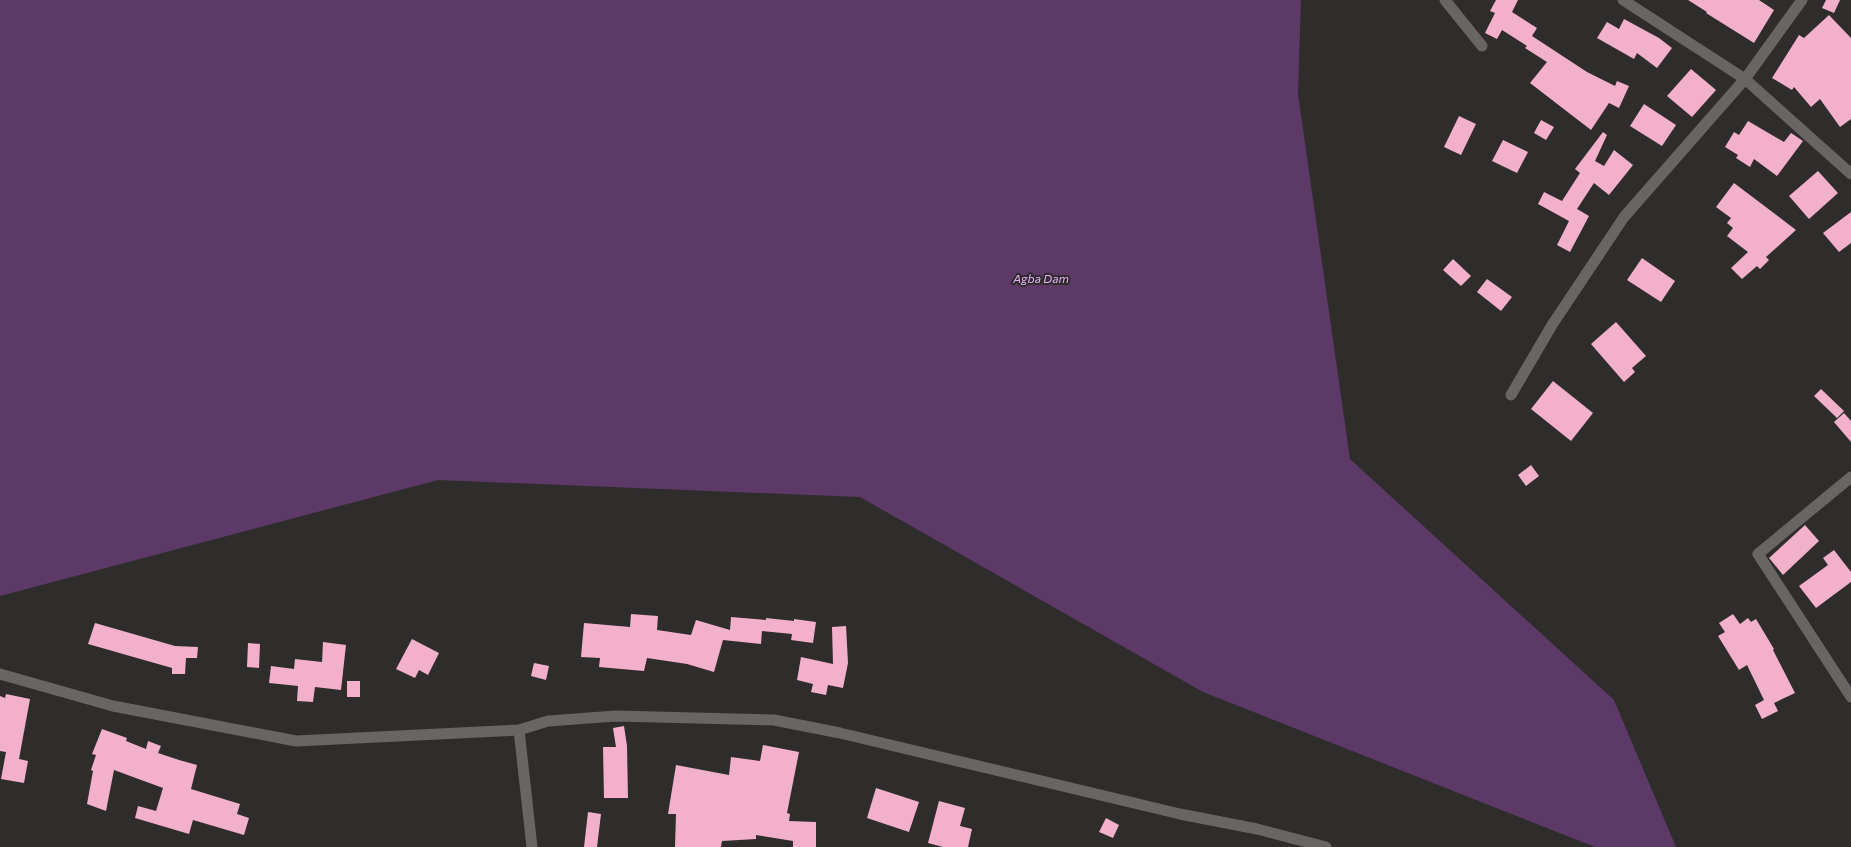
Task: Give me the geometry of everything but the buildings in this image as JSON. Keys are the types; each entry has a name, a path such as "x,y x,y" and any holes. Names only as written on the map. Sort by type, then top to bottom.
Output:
{"street":[{"path":"1445,0 1482,46"},
{"path":"1623,0 1744,79 1851,174"},
{"path":"1511,395 1552,325 1624,216 1744,79 1802,0"},
{"path":"1851,477 1758,554 1851,697"},
{"path":"0,674 113,706 296,741 519,730 548,721 616,716 774,720 840,733 1180,814 1257,829 1326,847"},
{"path":"519,730 532,847"}],"water":[{"name":"Agba Dam","path":"0,0 1301,0 1298,94 1350,459 1614,700 1676,847 1595,847 1203,692 860,497 438,480 0,596"}]}
